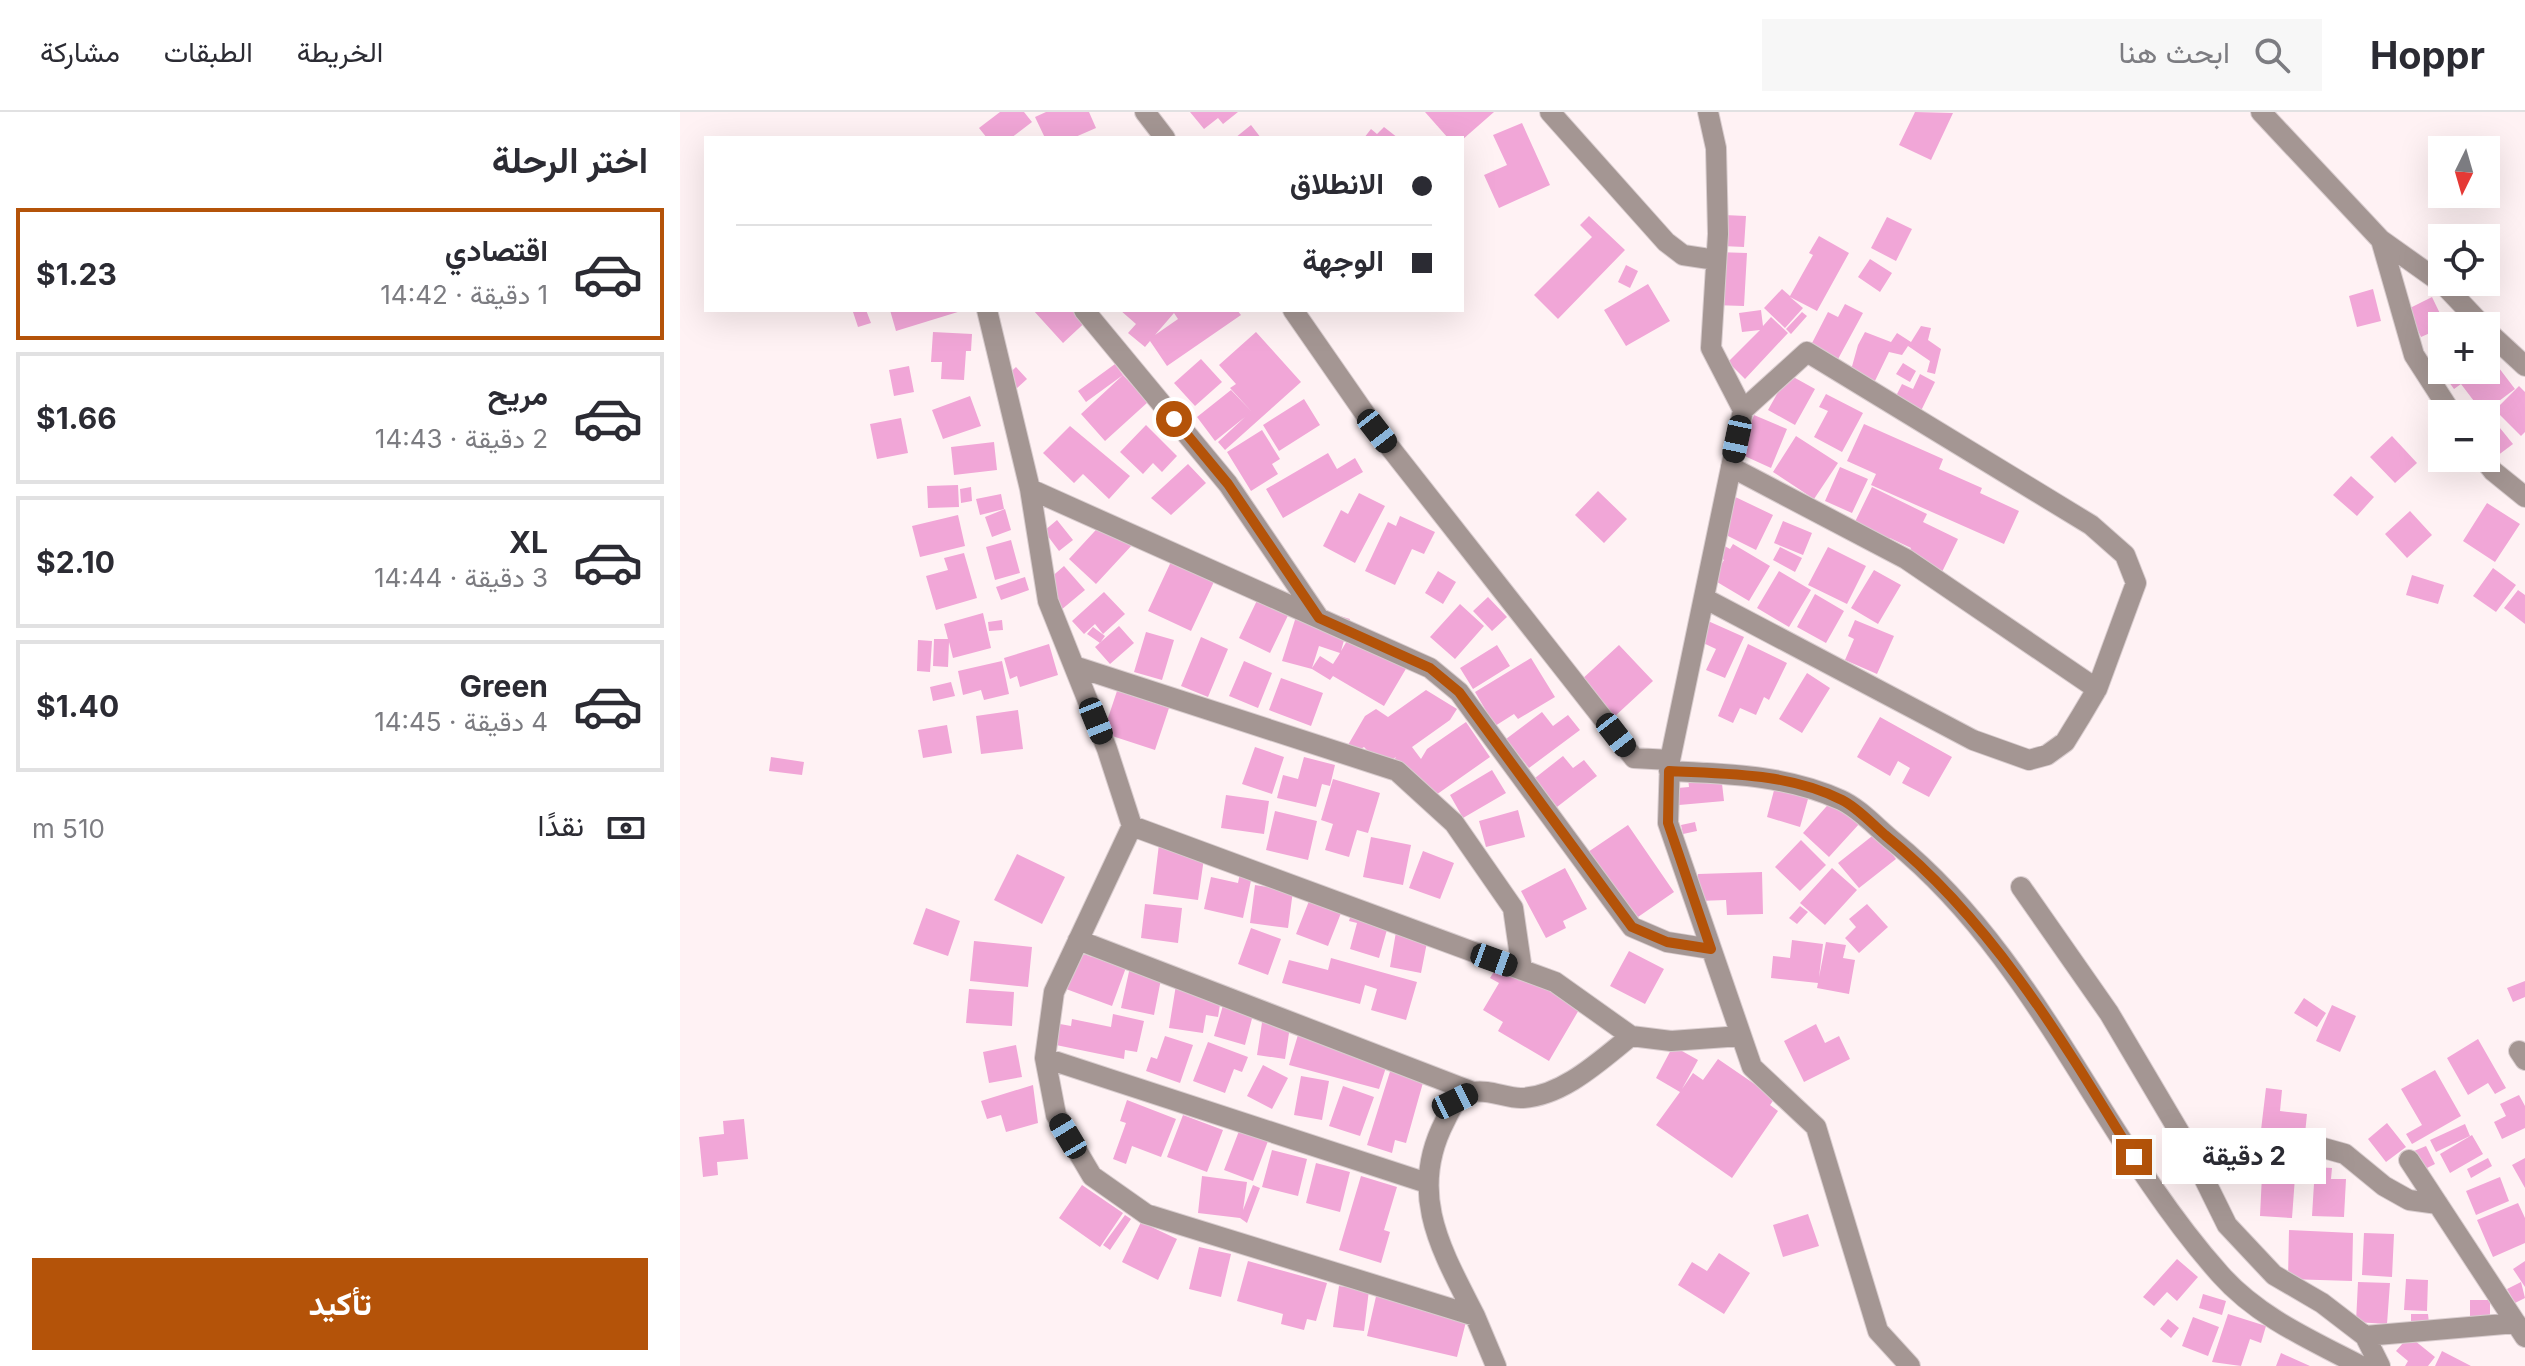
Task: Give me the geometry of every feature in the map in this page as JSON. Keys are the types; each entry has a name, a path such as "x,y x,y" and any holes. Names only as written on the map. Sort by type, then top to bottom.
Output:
{"street":[{"path":"1145,112 1163,136"},
{"path":"1550,112 1666,242 1683,255 1716,260"},
{"path":"1708,112 1716,148 1716,260 1711,348 1743,410"},
{"path":"2261,112 2381,240 2443,284 2469,312"},
{"path":"2381,240 2414,355 2443,400"},
{"path":"987,312 1030,489 1048,601 1132,826 1054,992 1045,1058 1056,1115 1092,1176 1146,1214 1475,1316"},
{"path":"1086,312 1228,484 1319,618"},
{"path":"1294,312 1377,431 1634,758 1770,777 1843,801 1923,865 1993,943 2071,1054 2150,1182 2220,1275 2253,1306 2361,1366"},
{"path":"2500,343 2525,366"},
{"path":"1704,598 1973,740 2029,760 2047,755 2065,742 2097,689 2136,583 2125,555 2091,525 1807,352 1743,410 1669,765 1668,823 1752,1067 1816,1127 1878,1331 1910,1366"},
{"path":"1731,467 1906,559 2097,689"},
{"path":"2494,472 2525,497"},
{"path":"1030,489 1430,668 1459,692 1632,927 1667,942 1711,949"},
{"path":"1074,666 1397,771 1454,823 1513,908 1522,970"},
{"path":"1132,826 1555,982 1631,1036 1671,1041 1741,1036"},
{"path":"2021,887 2109,1013 2190,1150 2227,1225 2274,1275 2322,1303 2365,1336 2380,1366"},
{"path":"1078,940 1473,1092 1523,1098 1576,1081 1631,1036"},
{"path":"1045,1058 1427,1183"},
{"path":"1473,1092 1455,1101 1436,1137 1427,1183 1435,1236 1496,1366"},
{"path":"2190,1150 2320,1147 2345,1154 2384,1186 2409,1200 2438,1204"},
{"path":"2409,1160 2520,1330"},
{"path":"2365,1336 2520,1330"}],"building":[{"path":"1000,112 1024,112 1032,122 1014,136 985,136 979,128"},
{"path":"1046,112 1089,112 1096,128 1078,136 1044,136 1035,117"},
{"path":"1190,112 1238,112 1223,124 1218,118 1204,129"},
{"path":"1425,112 1494,112 1464,138 1446,136"},
{"path":"1915,112 1953,113 1931,160 1899,145"},
{"path":"1522,123 1550,185 1499,208 1484,175 1507,165 1493,135"},
{"path":"1251,125 1259,136 1237,136"},
{"path":"1384,127 1395,136 1366,136 1371,129 1377,134"},
{"path":"1724,215 1746,216 1744,247 1722,246"},
{"path":"1589,216 1625,250 1558,319 1534,295 1592,237 1580,225"},
{"path":"1887,217 1912,229 1896,261 1871,248"},
{"path":"1819,236 1849,253 1817,311 1790,297 1803,308 1785,328 1764,308 1782,289 1790,296 1813,255 1809,253"},
{"path":"1716,252 1747,253 1744,306 1713,305"},
{"path":"1870,259 1892,273 1880,292 1858,277"},
{"path":"1626,265 1638,271 1630,288 1618,282"},
{"path":"1648,284 1670,321 1626,346 1604,310"},
{"path":"2373,289 2381,321 2357,327 2349,296"},
{"path":"2432,297 2439,312 2428,312 2428,334 2421,337 2408,309"},
{"path":"1845,304 1863,313 1838,359 1811,345 1828,312 1838,317"},
{"path":"1761,310 1763,326 1771,317 1788,333 1745,379 1728,362 1760,330 1742,332 1739,313"},
{"path":"853,312 867,312 871,323 858,327"},
{"path":"891,312 958,312 896,331"},
{"path":"1035,312 1088,312 1092,316 1063,343"},
{"path":"1122,312 1239,312 1241,315 1167,366 1150,341 1145,347 1128,333 1136,324","holes":["1174,313 1178,319 1155,335"]},
{"path":"1802,312 1807,316 1791,334 1786,329"},
{"path":"1921,326 1931,328 1928,340 1941,349 1935,374 1927,372 1930,361 1908,346 1902,355 1889,352 1873,385 1851,370 1865,332 1891,342 1897,333 1911,342"},
{"path":"933,332 972,334 971,351 966,351 964,380 941,379 942,362 931,362"},
{"path":"1256,332 1301,382 1225,450 1218,442 1245,417 1215,441 1197,417 1231,390 1252,412 1230,388 1236,384 1219,365"},
{"path":"1201,359 1222,382 1195,406 1174,383"},
{"path":"1903,363 1916,371 1910,382 1896,374"},
{"path":"1115,364 1123,375 1086,402 1078,391"},
{"path":"909,366 914,392 894,396 889,370"},
{"path":"1016,367 1027,379 1015,390 1004,378"},
{"path":"2500,369 2515,389 2500,400 2473,400 2461,384 2500,384"},
{"path":"1788,374 1815,389 1795,425 1768,410"},
{"path":"1920,374 1935,382 1919,415 1893,402 1902,384 1913,389"},
{"path":"1123,375 1148,402 1105,441 1081,414"},
{"path":"2519,386 2525,392 2525,432 2521,436 2500,415 2500,405"},
{"path":"1826,394 1863,413 1842,452 1814,437 1828,411 1819,407"},
{"path":"970,396 981,426 943,439 932,410"},
{"path":"1304,399 1320,425 1279,451 1263,425"},
{"path":"1754,415 1787,429 1771,468 1738,453"},
{"path":"901,418 908,453 877,459 870,424"},
{"path":"1864,424 1943,459 1939,469 1982,488 1980,493 2019,511 2004,544 1871,485 1876,474 1847,461"},
{"path":"1146,425 1177,456 1162,472 1153,463 1143,474 1120,452"},
{"path":"1070,426 1130,476 1109,499 1083,474 1074,483 1043,453"},
{"path":"2500,428 2513,444 2500,454"},
{"path":"1262,430 1280,459 1272,464 1278,474 1251,491 1227,452"},
{"path":"1796,436 1838,463 1814,499 1773,472"},
{"path":"2392,436 2417,463 2395,483 2370,457"},
{"path":"994,442 997,470 954,475 951,447"},
{"path":"1328,453 1337,469 1355,458 1363,472 1283,518 1266,489"},
{"path":"1188,464 1206,483 1171,515 1151,498"},
{"path":"1840,467 1868,479 1852,513 1825,501"},
{"path":"2351,476 2374,497 2357,516 2333,495"},
{"path":"958,485 959,507 928,508 927,486"},
{"path":"971,487 972,501 961,503 960,489"},
{"path":"1872,487 1927,514 1923,522 1958,539 1942,572 1907,555 1911,548 1890,538 1884,549 1850,532"},
{"path":"1598,491 1627,519 1604,543 1575,515"},
{"path":"1359,493 1385,506 1355,563 1323,546 1341,510 1348,514"},
{"path":"1727,493 1773,515 1756,550 1710,527"},
{"path":"1001,494 1004,509 980,515 976,499"},
{"path":"2487,503 2520,524 2495,562 2463,541"},
{"path":"1005,509 1011,530 992,537 985,517"},
{"path":"2410,511 2432,535 2407,558 2385,534"},
{"path":"958,515 965,546 920,557 912,526"},
{"path":"1400,516 1435,532 1424,554 1412,549 1395,585 1365,571 1388,522 1396,526"},
{"path":"1106,519 1133,544 1096,584 1069,559"},
{"path":"1057,520 1073,540 1059,551 1044,531"},
{"path":"1783,521 1812,533 1803,555 1774,543"},
{"path":"1011,540 1020,573 995,580 986,547"},
{"path":"1721,544 1730,549 1733,544 1770,566 1749,601 1712,579 1724,560 1715,554"},
{"path":"1780,547 1802,558 1795,572 1773,560"},
{"path":"1828,547 1866,566 1847,604 1808,585"},
{"path":"1176,551 1219,571 1191,631 1148,611"},
{"path":"964,553 977,598 936,610 926,576 948,570 944,558"},
{"path":"1064,566 1085,590 1061,610 1041,586"},
{"path":"2493,568 2516,585 2496,612 2473,596"},
{"path":"1874,570 1901,585 1878,624 1851,608"},
{"path":"1438,571 1456,582 1443,604 1425,593"},
{"path":"1779,571 1811,590 1789,627 1757,608"},
{"path":"2412,575 2444,585 2438,604 2406,595"},
{"path":"1025,577 1029,590 1001,600 996,587"},
{"path":"1262,590 1293,605 1270,653 1239,638"},
{"path":"2518,590 2525,595 2525,624 2504,608"},
{"path":"1104,592 1125,614 1103,634 1095,624 1084,634 1072,621"},
{"path":"1815,594 1844,611 1826,643 1797,627"},
{"path":"1488,597 1507,617 1492,631 1473,611"},
{"path":"1300,604 1350,619 1341,651 1351,634 1407,667 1384,706 1333,676 1330,680 1312,669 1282,661","holes":["1319,646 1340,653 1333,664 1320,656 1312,668"]},
{"path":"1460,604 1484,626 1455,659 1430,637"},
{"path":"983,613 991,648 953,658 949,642 948,667 933,666 934,639 948,639 944,624"},
{"path":"1002,620 1003,630 989,631 988,622"},
{"path":"1855,620 1894,636 1877,674 1845,660 1854,639 1848,636"},
{"path":"1708,621 1744,637 1725,678 1706,670 1716,649 1699,641"},
{"path":"1119,626 1134,643 1110,664 1095,647"},
{"path":"1093,627 1105,636 1100,643 1087,634"},
{"path":"1146,632 1174,640 1162,680 1134,672"},
{"path":"1201,637 1228,649 1208,697 1181,686"},
{"path":"918,640 932,641 930,672 917,671"},
{"path":"1049,644 1058,675 1020,687 1017,676 1010,679 1004,658"},
{"path":"1748,644 1787,663 1769,700 1764,697 1756,715 1740,708 1733,723 1718,716"},
{"path":"1497,645 1510,666 1473,689 1460,668"},
{"path":"1619,645 1653,681 1614,717 1580,681"},
{"path":"1531,658 1555,697 1518,719 1514,714 1495,726 1475,692"},
{"path":"1002,661 1009,694 984,700 981,690 963,695 958,671"},
{"path":"1244,661 1272,673 1258,708 1229,696"},
{"path":"1807,673 1830,688 1802,733 1779,719"},
{"path":"1281,678 1323,693 1311,726 1269,710"},
{"path":"951,682 955,696 933,701 930,687"},
{"path":"1426,690 1457,709 1450,720 1412,747 1421,759 1427,749 1466,722 1490,757 1426,802 1388,770 1396,757 1382,766 1364,747 1354,753 1348,745 1365,716 1376,709 1388,717"},
{"path":"1117,691 1169,708 1155,750 1103,733"},
{"path":"1018,710 1023,749 981,754 976,716"},
{"path":"1542,712 1553,726 1568,715 1580,730 1529,768 1506,739"},
{"path":"1880,717 1952,757 1929,797 1902,783 1910,768 1898,761 1890,776 1857,757"},
{"path":"947,725 952,753 923,758 918,730"},
{"path":"1255,747 1284,757 1272,794 1242,784"},
{"path":"1563,756 1573,768 1584,760 1597,776 1557,807 1535,778"},
{"path":"771,757 804,762 802,775 769,771"},
{"path":"1304,757 1335,765 1330,786 1322,784 1316,807 1277,798 1283,775 1298,779"},
{"path":"1720,766 1724,801 1668,806 1666,789 1689,787 1687,769"},
{"path":"1492,770 1506,793 1463,818 1450,795"},
{"path":"1778,775 1812,785 1800,827 1767,817"},
{"path":"1333,779 1380,793 1368,833 1357,830 1349,857 1325,850 1333,824 1321,820"},
{"path":"1226,795 1269,801 1264,834 1221,828"},
{"path":"1833,799 1860,823 1829,857 1803,833"},
{"path":"1518,810 1525,837 1486,847 1479,821"},
{"path":"1275,811 1317,821 1308,860 1266,850"},
{"path":"1695,822 1697,831 1683,834 1681,825"},
{"path":"1628,825 1674,892 1638,917 1588,852"},
{"path":"1876,833 1896,859 1859,888 1838,863"},
{"path":"1371,837 1411,845 1403,885 1363,877"},
{"path":"1801,840 1826,865 1800,891 1775,867"},
{"path":"1159,844 1205,851 1198,900 1153,894"},
{"path":"1423,851 1454,863 1440,899 1409,888"},
{"path":"1017,854 1065,877 1042,924 994,900"},
{"path":"1565,868 1587,909 1563,921 1566,928 1546,938 1521,891"},
{"path":"1832,868 1857,890 1825,925 1800,903"},
{"path":"1762,872 1763,914 1727,915 1726,900 1698,901 1698,874"},
{"path":"1240,873 1252,876 1243,918 1204,909 1211,877 1238,883"},
{"path":"1255,885 1293,891 1288,928 1250,923"},
{"path":"1311,896 1343,908 1328,946 1296,934"},
{"path":"1145,904 1182,908 1178,943 1141,938"},
{"path":"1867,904 1888,927 1859,953 1845,938 1856,927 1849,919"},
{"path":"1800,906 1808,912 1797,924 1789,918"},
{"path":"926,908 960,921 948,956 913,944"},
{"path":"1353,908 1390,919 1379,958 1350,949 1357,923 1349,921"},
{"path":"1397,926 1429,932 1421,973 1390,967"},
{"path":"1251,928 1281,939 1268,975 1238,964"},
{"path":"1792,940 1823,944 1819,977 1826,942 1846,945 1843,958 1855,960 1849,994 1817,988 1818,983 1771,978 1773,956 1790,958"},
{"path":"974,941 1032,947 1028,987 970,981"},
{"path":"1095,951 1128,962 1112,1006 1066,989 1079,952 1092,957"},
{"path":"1629,951 1664,969 1645,1004 1610,986"},
{"path":"1331,958 1417,982 1406,1020 1371,1010 1377,989 1365,985 1360,1004 1282,983 1289,960 1328,970"},
{"path":"1501,960 1580,1008 1549,1061 1498,1031 1503,1022 1483,1010 1499,983 1490,978"},
{"path":"1130,967 1162,974 1154,1015 1121,1008"},
{"path":"2525,981 2525,997 2513,1002 2507,988"},
{"path":"1176,985 1222,992 1218,1017 1206,1015 1203,1033 1169,1028"},
{"path":"969,989 1014,992 1012,1026 966,1023"},
{"path":"2304,998 2326,1013 2317,1027 2294,1013"},
{"path":"1224,1002 1254,1011 1245,1045 1214,1036"},
{"path":"2332,1005 2356,1016 2340,1052 2316,1041"},
{"path":"1113,1014 1144,1021 1137,1052 1125,1050 1124,1059 1056,1045 1060,1024 1071,1026 1072,1019 1111,1027"},
{"path":"1263,1016 1291,1020 1285,1059 1257,1055"},
{"path":"1816,1024 1825,1043 1839,1036 1850,1059 1804,1082 1784,1041"},
{"path":"1300,1028 1391,1052 1379,1089 1289,1065"},
{"path":"1165,1036 1193,1045 1180,1083 1146,1071 1151,1057 1157,1059"},
{"path":"2478,1039 2506,1088 2495,1094 2488,1083 2468,1095 2447,1058"},
{"path":"1208,1042 1248,1057 1242,1072 1234,1069 1225,1093 1193,1081"},
{"path":"1016,1045 1022,1077 989,1083 983,1052"},
{"path":"1673,1046 1698,1060 1682,1089 1693,1073 1703,1080 1718,1059 1775,1098 1770,1105 1778,1111 1732,1178 1656,1125 1680,1092 1656,1078"},
{"path":"1393,1062 1426,1072 1406,1143 1395,1140 1392,1153 1367,1145"},
{"path":"1263,1065 1288,1078 1272,1109 1247,1096"},
{"path":"2435,1070 2461,1116 2412,1144 2406,1134 2422,1125 2401,1089"},
{"path":"1301,1076 1329,1081 1322,1120 1294,1115"},
{"path":"1033,1085 1038,1123 1006,1132 1001,1115 987,1119 981,1101"},
{"path":"1343,1086 1374,1097 1360,1136 1329,1126"},
{"path":"2266,1088 2282,1090 2280,1111 2307,1114 2305,1134 2261,1130"},
{"path":"2519,1095 2525,1106 2525,1128 2502,1139 2494,1122 2506,1116 2500,1104"},
{"path":"1127,1100 1176,1119 1161,1157 1132,1146 1126,1164 1113,1159 1126,1123 1120,1121"},
{"path":"1183,1115 1223,1130 1207,1172 1167,1157"},
{"path":"744,1119 748,1159 717,1162 718,1175 703,1177 699,1137 724,1134 723,1121"},
{"path":"2387,1123 2406,1147 2386,1162 2368,1139"},
{"path":"2465,1124 2470,1136 2436,1152 2430,1140"},
{"path":"1239,1131 1268,1141 1253,1181 1224,1170"},
{"path":"2472,1135 2483,1154 2450,1173 2440,1154"},
{"path":"2426,1146 2435,1164 2423,1170 2414,1151"},
{"path":"1272,1150 1307,1159 1298,1196 1262,1187"},
{"path":"2488,1158 2492,1166 2471,1178 2467,1169"},
{"path":"2525,1158 2525,1188 2512,1165"},
{"path":"1316,1163 1350,1172 1340,1212 1306,1203"},
{"path":"2315,1167 2332,1168 2331,1179 2346,1179 2344,1217 2312,1216"},
{"path":"2262,1175 2295,1177 2292,1218 2260,1216"},
{"path":"1202,1176 1247,1182 1243,1210 1253,1185 1260,1188 1247,1223 1240,1218 1198,1213"},
{"path":"1361,1176 1397,1187 1384,1230 1390,1232 1381,1263 1339,1250"},
{"path":"2500,1177 2509,1201 2476,1215 2466,1191"},
{"path":"1082,1185 1123,1213 1100,1247 1059,1218"},
{"path":"2518,1203 2525,1218 2525,1243 2493,1257 2477,1220"},
{"path":"1808,1214 1819,1246 1783,1257 1773,1225"},
{"path":"1125,1215 1131,1219 1110,1250 1103,1245"},
{"path":"1141,1222 1177,1239 1158,1280 1122,1262"},
{"path":"2289,1230 2353,1233 2352,1281 2288,1279"},
{"path":"2364,1233 2394,1234 2392,1277 2362,1275"},
{"path":"1199,1247 1231,1254 1221,1297 1189,1289"},
{"path":"1719,1253 1750,1273 1724,1314 1678,1285 1692,1262 1707,1271"},
{"path":"2177,1259 2198,1277 2177,1301 2167,1292 2154,1306 2143,1297"},
{"path":"1248,1261 1327,1283 1316,1321 1307,1319 1304,1330 1281,1324 1283,1314 1237,1301"},
{"path":"2525,1261 2525,1287 2513,1269"},
{"path":"2406,1279 2428,1280 2427,1311 2404,1310"},
{"path":"2358,1282 2390,1283 2387,1324 2356,1322"},
{"path":"2521,1282 2525,1298 2515,1303 2507,1289"},
{"path":"1339,1286 1369,1290 1364,1331 1333,1327"},
{"path":"1377,1292 1468,1314 1457,1357 1367,1336"},
{"path":"2203,1294 2226,1301 2222,1315 2199,1308"},
{"path":"2470,1300 2490,1300 2490,1319 2470,1319"},
{"path":"2228,1314 2266,1326 2261,1343 2250,1339 2241,1366 2212,1362"},
{"path":"2411,1314 2428,1314 2429,1323 2411,1324"},
{"path":"2193,1317 2219,1327 2208,1356 2182,1346"},
{"path":"2168,1319 2179,1328 2171,1338 2160,1329"},
{"path":"2409,1336 2435,1357 2428,1366 2405,1366 2408,1361 2396,1351"},
{"path":"2442,1351 2471,1366 2435,1366"},
{"path":"2281,1353 2310,1366 2276,1366"}],"route":[{"path":"1174,419 1228,484 1319,618 1430,668 1459,692 1632,927 1667,942 1711,949 1668,823 1669,771 1770,777 1843,801 1923,865 1993,943 2071,1054 2134,1157"}]}
